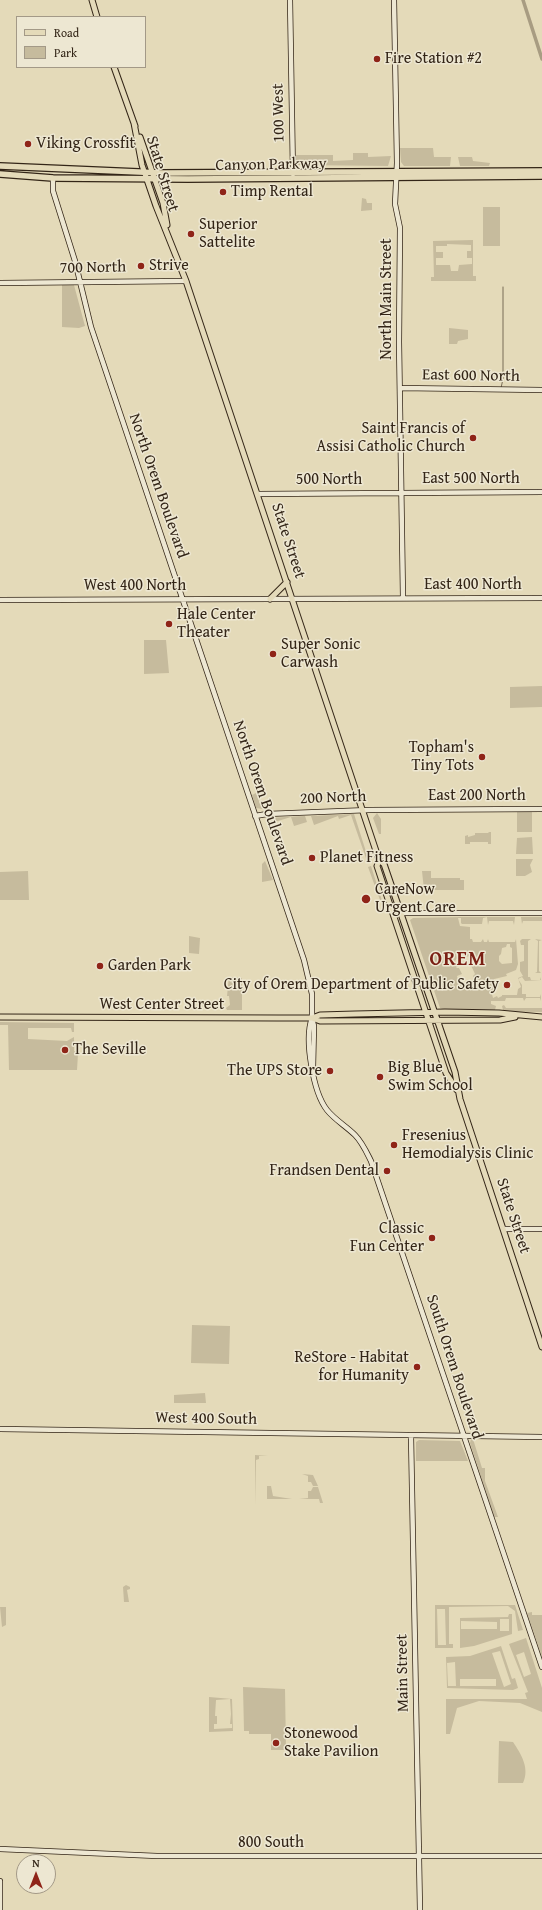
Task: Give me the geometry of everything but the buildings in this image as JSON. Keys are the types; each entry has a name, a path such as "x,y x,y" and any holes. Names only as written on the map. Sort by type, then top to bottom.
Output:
{"highway":[{"name":"Canyon Parkway","path":"0,166 154,175 396,174 542,176"},
{"name":"Canyon Parkway","path":"396,174 542,171"},
{"name":"Canyon Parkway","path":"0,174 53,178 146,174"}],"main road":[{"path":"92,0 97,16"},
{"name":"State Street","path":"114,68 154,175 163,203 168,232"},
{"name":"State Street","path":"134,123 146,174 156,206 168,232 186,281 379,860 384,864 438,1020 455,1072 458,1093 542,1346"},
{"path":"270,599 287,582"},
{"name":"State Street","path":"379,860 377,866 425,1013 446,1073 458,1093"},
{"path":"389,902 401,913"},
{"name":"West Center Street","path":"312,1018 320,1015 425,1013 499,1013 518,1016"},
{"path":"518,1016 542,1017"},
{"name":"West Center Street","path":"2,1017 312,1018 320,1021 500,1020 518,1016"}],"street":[{"name":"100 West","path":"290,0 293,174"},
{"name":"North Main Street","path":"394,0 395,204 400,228 400,493 403,598"},
{"name":"North Orem Boulevard","path":"53,178 53,191 75,262 95,339 304,960 312,990 312,1018"},
{"name":"700 North","path":"0,283 186,281"},
{"name":"East 600 North","path":"400,388 542,390"},
{"name":"East 500 North","path":"400,493 542,492"},
{"name":"500 North","path":"258,494 400,493"},
{"name":"West 400 North","path":"0,600 403,598"},
{"name":"East 400 North","path":"403,598 542,598"},
{"name":"East 200 North","path":"411,810 542,809"},
{"name":"200 North","path":"255,816 267,814 411,810"},
{"path":"401,913 542,913"},
{"name":"South Orem Boulevard","path":"312,1018 309,1026 309,1046 317,1090 326,1109 359,1140 371,1161 542,1667"},
{"path":"504,1229 542,1229"},
{"name":"West 400 South","path":"0,1429 542,1437"},
{"name":"Main Street","path":"411,1436 420,1910"},
{"name":"800 South","path":"0,1849 157,1856 542,1856"},
{"path":"0,1881 0,1910"}],"green space":[{"path":"400,148 433,148 434,157 451,157 450,166 404,166 401,162"},
{"path":"353,153 368,153 368,157 391,156 388,166 296,165 295,155 333,155 333,161 353,160"},
{"path":"458,157 472,157 473,161 490,163 489,166 460,166"},
{"path":"362,198 366,199 367,203 372,203 372,210 361,211"},
{"path":"483,207 500,207 500,246 483,246"},
{"path":"473,240 473,276 476,276 476,281 431,281 431,277 434,277 433,241","holes":["447,244 471,245 471,251 467,251 467,258 472,258 472,264 459,265 458,271 451,271 450,265 436,265 436,258 443,258 443,252 436,252 436,246 447,246"]},
{"path":"62,285 74,285 85,326 79,328 62,327"},
{"path":"449,328 468,330 468,339 458,341 457,344 449,344"},
{"path":"144,640 166,640 169,673 144,674"},
{"path":"542,686 542,707 510,708 510,687"},
{"path":"256,793 260,804 262,804 264,808 269,808 269,810 256,808 252,795"},
{"path":"517,812 532,812 532,832 517,832"},
{"path":"377,813 381,819 381,834 379,834 373,818"},
{"path":"354,814 369,861 367,861 351,815 339,819 338,816 314,825 311,816"},
{"path":"305,816 307,822 294,826 291,817 268,824 266,818"},
{"path":"491,832 491,844 488,844 488,842 470,842 470,844 465,844 465,836 468,835 468,837 475,835 475,833"},
{"path":"532,837 533,854 516,854 517,838"},
{"path":"516,859 533,859 530,865 532,872 525,876 516,876"},
{"path":"265,861 273,880 262,882 262,864"},
{"path":"371,866 385,910 384,911 368,867"},
{"path":"28,871 29,900 0,900 0,872"},
{"path":"422,871 431,871 431,878 460,878 460,880 464,880 464,890 424,890"},
{"path":"487,917 483,918 482,924 462,924 461,918 458,918 460,926 470,927 470,939 472,939 473,942 481,942 483,939 484,942 487,942 488,939 489,942 515,942 516,939 518,964 516,970 506,974 507,976 494,979 495,982 492,983 495,990 491,991 493,998 497,996 498,998 502,995 517,995 518,989 521,987 519,980 522,985 522,994 526,994 526,997 540,997 541,994 541,1001 540,998 526,998 524,1001 523,998 506,998 505,1001 491,1001 491,1004 496,1006 495,1010 503,1010 502,1006 504,1005 506,1008 542,1008 542,1012 440,1008 410,920 413,918","holes":["507,944 510,944 510,947 512,948 512,963 502,964 499,961 499,956 502,948 506,947","461,952 463,957 472,956 469,961 475,974 473,976 477,988 471,989 469,984 465,986 459,985 457,976 462,974 459,968 456,968 458,966 455,961 457,958 456,954"]},
{"path":"487,917 515,917 514,925 513,921 489,921 488,925"},
{"path":"521,917 542,917 542,921 523,921 522,924"},
{"path":"189,936 200,938 199,954 189,953"},
{"path":"522,939 531,939 528,941 528,977 530,977 531,980 540,980 541,977 541,980 525,981 522,977 518,979 523,976 520,971 520,962 524,961 524,945 521,945 520,941"},
{"path":"535,939 542,940 539,941 539,971 541,973 535,973 537,972 538,941"},
{"path":"229,977 242,978 242,1010 227,1010 226,1008 230,1005 229,996 227,996"},
{"path":"0,1022 74,1023 74,1032 72,1032 71,1028 28,1028 28,1039 67,1041 74,1037 74,1051 78,1054 77,1070 9,1070 8,1025 0,1025"},
{"path":"192,1325 230,1326 229,1364 191,1363"},
{"path":"205,1393 206,1403 174,1403 174,1395"},
{"path":"471,1439 473,1439 482,1468 485,1468 485,1481 498,1517 494,1517 470,1443"},
{"path":"419,1440 460,1441 468,1461 416,1461 416,1442"},
{"path":"255,1455 268,1456 259,1456 259,1459 256,1460 255,1505"},
{"path":"302,1474 313,1475 318,1486 313,1486 311,1482 308,1482 308,1476"},
{"path":"267,1486 271,1486 273,1496 292,1499 267,1499"},
{"path":"313,1487 318,1487 323,1503 320,1503 319,1499 299,1499 308,1498 308,1491 311,1491"},
{"path":"126,1585 130,1587 130,1589 127,1590 129,1602 124,1602 123,1587"},
{"path":"435,1605 515,1605 523,1630 518,1631 515,1611 508,1606 449,1607 449,1644 453,1644 453,1648 435,1648","holes":["437,1609 445,1609 446,1645 438,1645"]},
{"path":"0,1607 6,1607 6,1625 2,1627"},
{"path":"532,1612 532,1615 542,1615 542,1657 527,1613"},
{"path":"509,1614 512,1614 512,1634 474,1646 460,1648 460,1618 508,1617","holes":["500,1619 509,1619 509,1631 500,1631","461,1621 497,1622 497,1629 461,1629"]},
{"path":"526,1638 542,1688 542,1712 520,1703 479,1701 457,1708 450,1734 446,1734 446,1699 527,1699 525,1693 528,1692 509,1644","holes":["524,1652 531,1674 524,1677 516,1655"]},
{"path":"501,1646 512,1679 515,1678 518,1688 513,1690 447,1688 446,1657 470,1656","holes":["500,1651 511,1684 504,1687 492,1653","455,1662 456,1686 448,1686 447,1663","460,1679 496,1679 496,1686 460,1686"]},
{"path":"243,1687 285,1689 286,1750 271,1750 271,1734 249,1734 249,1731 244,1731"},
{"path":"209,1697 232,1699 233,1731 209,1732","holes":["230,1699 230,1724 232,1724 232,1728 214,1729 214,1724 217,1724 217,1716 215,1716 216,1700"]},
{"path":"499,1741 513,1742 519,1751 524,1761 526,1772 523,1783 498,1783"}],"waterway":[{"path":"523,0 542,59"},
{"path":"501,388 503,379 503,287"}],"place":[{"name":"Fire Station #2","path":"377,59"},
{"name":"Viking Crossfit","path":"28,144"},
{"name":"Timp Rental","path":"223,192"},
{"name":"Superior Sattelite","path":"191,234"},
{"name":"Strive","path":"141,266"},
{"name":"Saint Francis of Assisi Catholic Church","path":"473,438"},
{"name":"Hale Center Theater","path":"169,624"},
{"name":"Super Sonic Carwash","path":"273,654"},
{"name":"Topham's Tiny Tots","path":"482,757"},
{"name":"Planet Fitness","path":"312,858"},
{"name":"CareNow Urgent Care","path":"366,899"},
{"name":"Garden Park","path":"100,966"},
{"name":"City of Orem Department of Public Safety","path":"507,985"},
{"name":"The Seville","path":"65,1050"},
{"name":"The UPS Store","path":"330,1071"},
{"name":"Big Blue Swim School","path":"380,1077"},
{"name":"Fresenius Hemodialysis Clinic","path":"394,1145"},
{"name":"Frandsen Dental","path":"387,1171"},
{"name":"Classic Fun Center","path":"432,1238"},
{"name":"ReStore - Habitat for Humanity","path":"417,1367"},
{"name":"Stonewood Stake Pavilion","path":"276,1743"}],"district":[{"name":"OREM","path":"458,960"}]}
